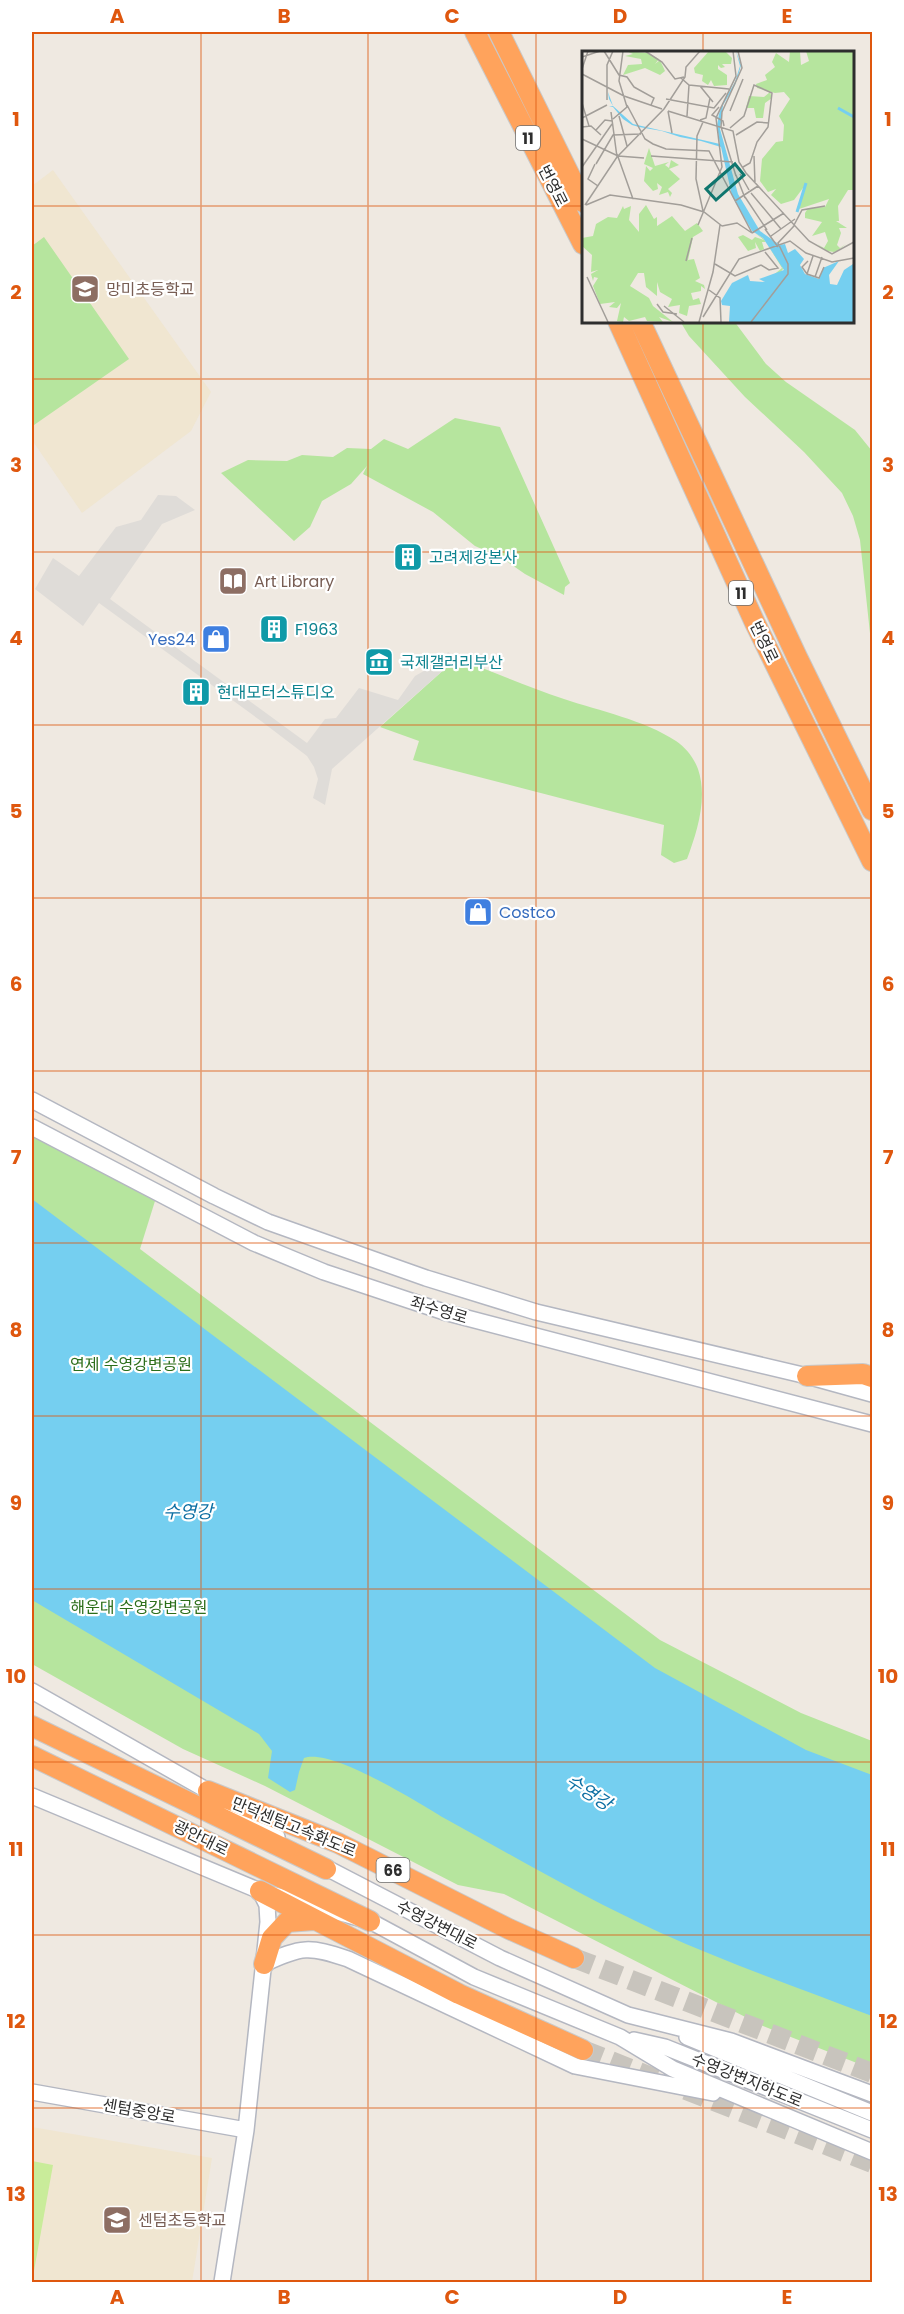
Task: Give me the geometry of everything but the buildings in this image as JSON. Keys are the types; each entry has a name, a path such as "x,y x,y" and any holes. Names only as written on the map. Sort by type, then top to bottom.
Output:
{"highway":[{"name":"번영로","path":"476,32 582,242"},
{"name":"번영로","path":"499,32 582,200"},
{"name":"번영로","path":"618,322 755,623 873,861"},
{"name":"번영로","path":"640,322 796,657 873,810"},
{"path":"807,1376 863,1374 873,1377"},
{"name":"광안대로","path":"32,1726 326,1869"},
{"name":"광안대로","path":"32,1756 370,1922"},
{"name":"만덕센텀고속화도로","path":"208,1791 338,1843 509,1929 574,1958"},
{"path":"260,1891 459,1994 583,2050"},
{"path":"264,1964 272,1938 287,1922 314,1920"}],"main road":[{"name":"좌수영로","path":"32,1100 214,1196 268,1222 331,1245 437,1282 536,1311 873,1394"},
{"name":"좌수영로","path":"32,1127 254,1244 324,1272 444,1312 873,1424"},
{"name":"수영강변대로","path":"32,1691 208,1791 326,1869 500,1958 628,2015 731,2041 873,2094"},
{"name":"수영강변대로","path":"32,1796 260,1891 370,1922 474,1977 620,2037 673,2069 873,2152"},
{"path":"222,2283 246,2130 264,1964 268,1922 267,1905 260,1891"},
{"path":"264,1964 296,1950 321,1950 348,1959 574,2066 749,2101"},
{"name":"수영강변지하도로","path":"628,2015 873,2113"},
{"name":"수영강변지하도로","path":"620,2037 665,2047 873,2130"},
{"name":"센텀중앙로","path":"32,2092 246,2130"}],"shaded area":[{"name":"망미초등학교","path":"53,170 211,392 191,431 82,513 32,440 32,186"},
{"path":"158,495 176,496 195,510 162,524 110,599 307,743 325,719 336,718 359,688 398,700 415,676 443,660 448,652 457,658 332,769 325,805 313,798 318,779 307,756 261,721 99,603 83,626 35,589 53,558 79,576 116,527 141,520"},
{"name":"센텀초등학교","path":"32,2127 212,2158 192,2282 32,2282"}],"green space":[{"path":"44,237 129,359 34,425 32,421 32,246"},
{"path":"681,322 735,322 766,364 786,382 855,430 872,451 872,652 860,540 853,516 842,493 804,452 745,397 689,336"},
{"path":"455,418 500,427 570,583 565,587 564,595 525,574 502,558 475,546 433,512 363,474 367,466 351,484 322,501 310,527 294,541 221,473 248,460 287,461 302,455 333,457 347,448 371,449 384,439 408,449"},
{"path":"457,658 551,694 650,727 680,744 698,769 702,792 698,826 687,859 674,863 661,855 664,825 413,760 419,741 380,727"},
{"name":"수영강","path":"32,1135 155,1201 140,1249 660,1640 801,1713 872,1741 872,2069 763,2026 504,1894 458,1885 265,1786 183,1749 32,1664"},
{"path":"32,2161 53,2165 32,2282"}],"water":[{"name":"수영강","path":"32,1199 655,1668 806,1750 872,1775 872,2016 713,1955 633,1920 353,1768 317,1757 304,1758 295,1790 290,1792 268,1778 272,1751 259,1734 32,1600"}],"tunnel":[{"path":"574,1958 872,2073"},
{"path":"583,2050 656,2079"},
{"path":"686,2090 872,2163"}],"place":[{"name":"망미초등학교","path":"85,289"},
{"name":"고려제강본사","path":"408,557"},
{"name":"Art Library","path":"233,581"},
{"name":"F1963","path":"274,629"},
{"name":"Yes24","path":"216,639"},
{"name":"국제갤러리부산","path":"379,662"},
{"name":"현대모터스튜디오","path":"196,692"},
{"name":"Costco","path":"478,912"},
{"name":"센텀초등학교","path":"117,2220"}],"park label":[{"name":"연제 수영강변공원","path":"131,1364"},
{"name":"해운대 수영강변공원","path":"139,1607"}]}
